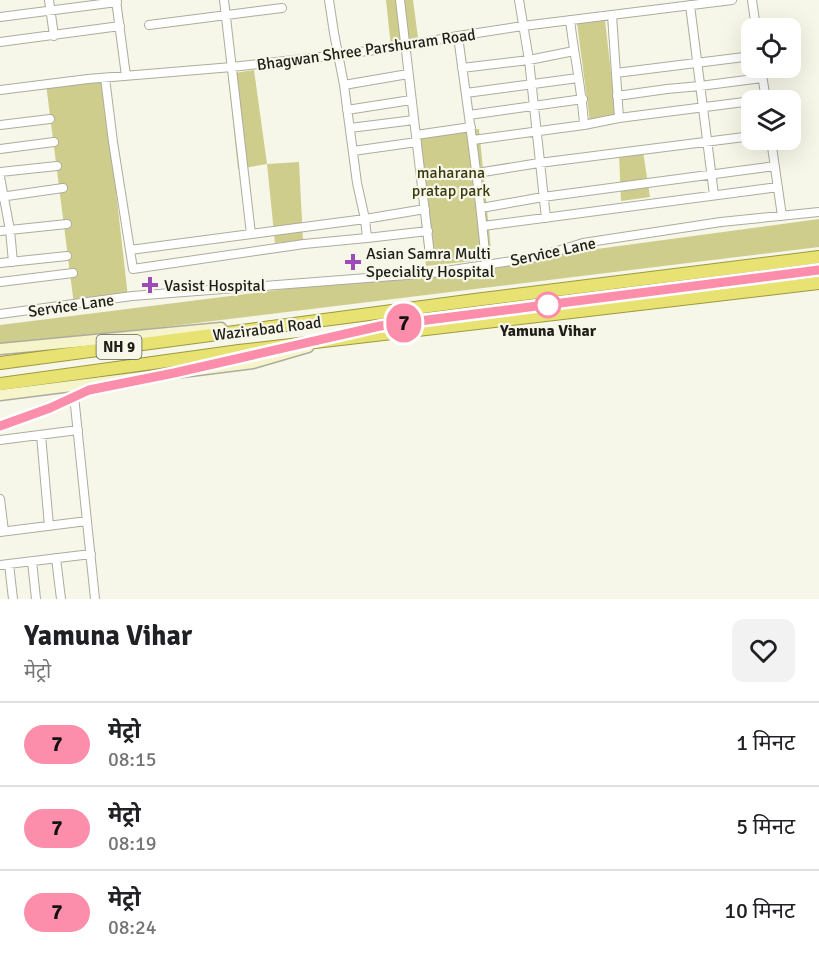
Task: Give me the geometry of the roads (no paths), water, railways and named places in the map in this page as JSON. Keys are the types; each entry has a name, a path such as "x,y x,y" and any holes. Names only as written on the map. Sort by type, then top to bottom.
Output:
{"highway":[{"name":"Wazirabad Road","path":"0,363 819,257"},
{"name":"Wazirabad Road","path":"0,384 239,351 819,283"}],"main road":[{"path":"0,349 265,324 318,322"},
{"path":"0,395 253,363 325,341"}],"street":[{"path":"49,0 54,36"},
{"path":"224,0 251,234"},
{"path":"329,0 367,238"},
{"path":"400,0 430,255"},
{"path":"519,0 529,60 546,218"},
{"name":"Bhagwan Shree Parshuram Road","path":"0,90 126,76 232,68 404,46 673,4 690,5 732,0"},
{"path":"752,0 755,18"},
{"path":"0,17 117,1 126,76"},
{"path":"690,5 714,195"},
{"path":"149,25 282,8"},
{"path":"612,15 619,118"},
{"path":"570,20 583,99 584,125"},
{"path":"0,42 120,26"},
{"path":"458,36 473,140 486,265"},
{"path":"462,68 529,60 574,51"},
{"path":"616,73 741,57"},
{"path":"344,85 408,74"},
{"path":"105,78 133,269 304,244 428,231"},
{"path":"466,93 578,78"},
{"path":"617,96 762,78 764,90"},
{"path":"469,115 583,99"},
{"path":"347,110 411,100"},
{"path":"473,140 741,103"},
{"path":"0,125 50,119"},
{"path":"350,128 414,120"},
{"path":"353,151 471,127"},
{"path":"477,173 539,162 741,137"},
{"path":"0,149 54,142"},
{"path":"773,150 782,216"},
{"path":"0,172 57,166"},
{"path":"481,208 543,197 775,166"},
{"path":"0,177 10,230 13,262"},
{"path":"483,226 778,187"},
{"path":"2,197 63,188"},
{"path":"130,250 425,209"},
{"name":"Service Lane","path":"0,314 132,296 432,273 538,257 584,243 721,222 819,212"},
{"path":"0,231 66,224"},
{"path":"0,264 67,256"},
{"path":"0,282 73,273"},
{"path":"73,386 95,599"},
{"path":"0,440 78,430"},
{"path":"41,435 49,526"},
{"path":"0,499 2,532 87,521"},
{"path":"13,599 4,564 91,554"},
{"path":"56,558 61,599"},
{"path":"32,561 36,599"}],"railway":[{"path":"0,426 50,408 89,390 380,326 819,270"}],"metro line":[{"name":"7","path":"0,426 50,408 89,390 380,326 819,270"}],"place":[{"name":"Asian Samra Multi Speciality Hospital","path":"353,262"},
{"name":"Vasist Hospital","path":"150,285"},
{"name":"Yamuna Vihar","path":"548,305"}],"park label":[{"name":"maharana pratap park","path":"451,181"}]}
